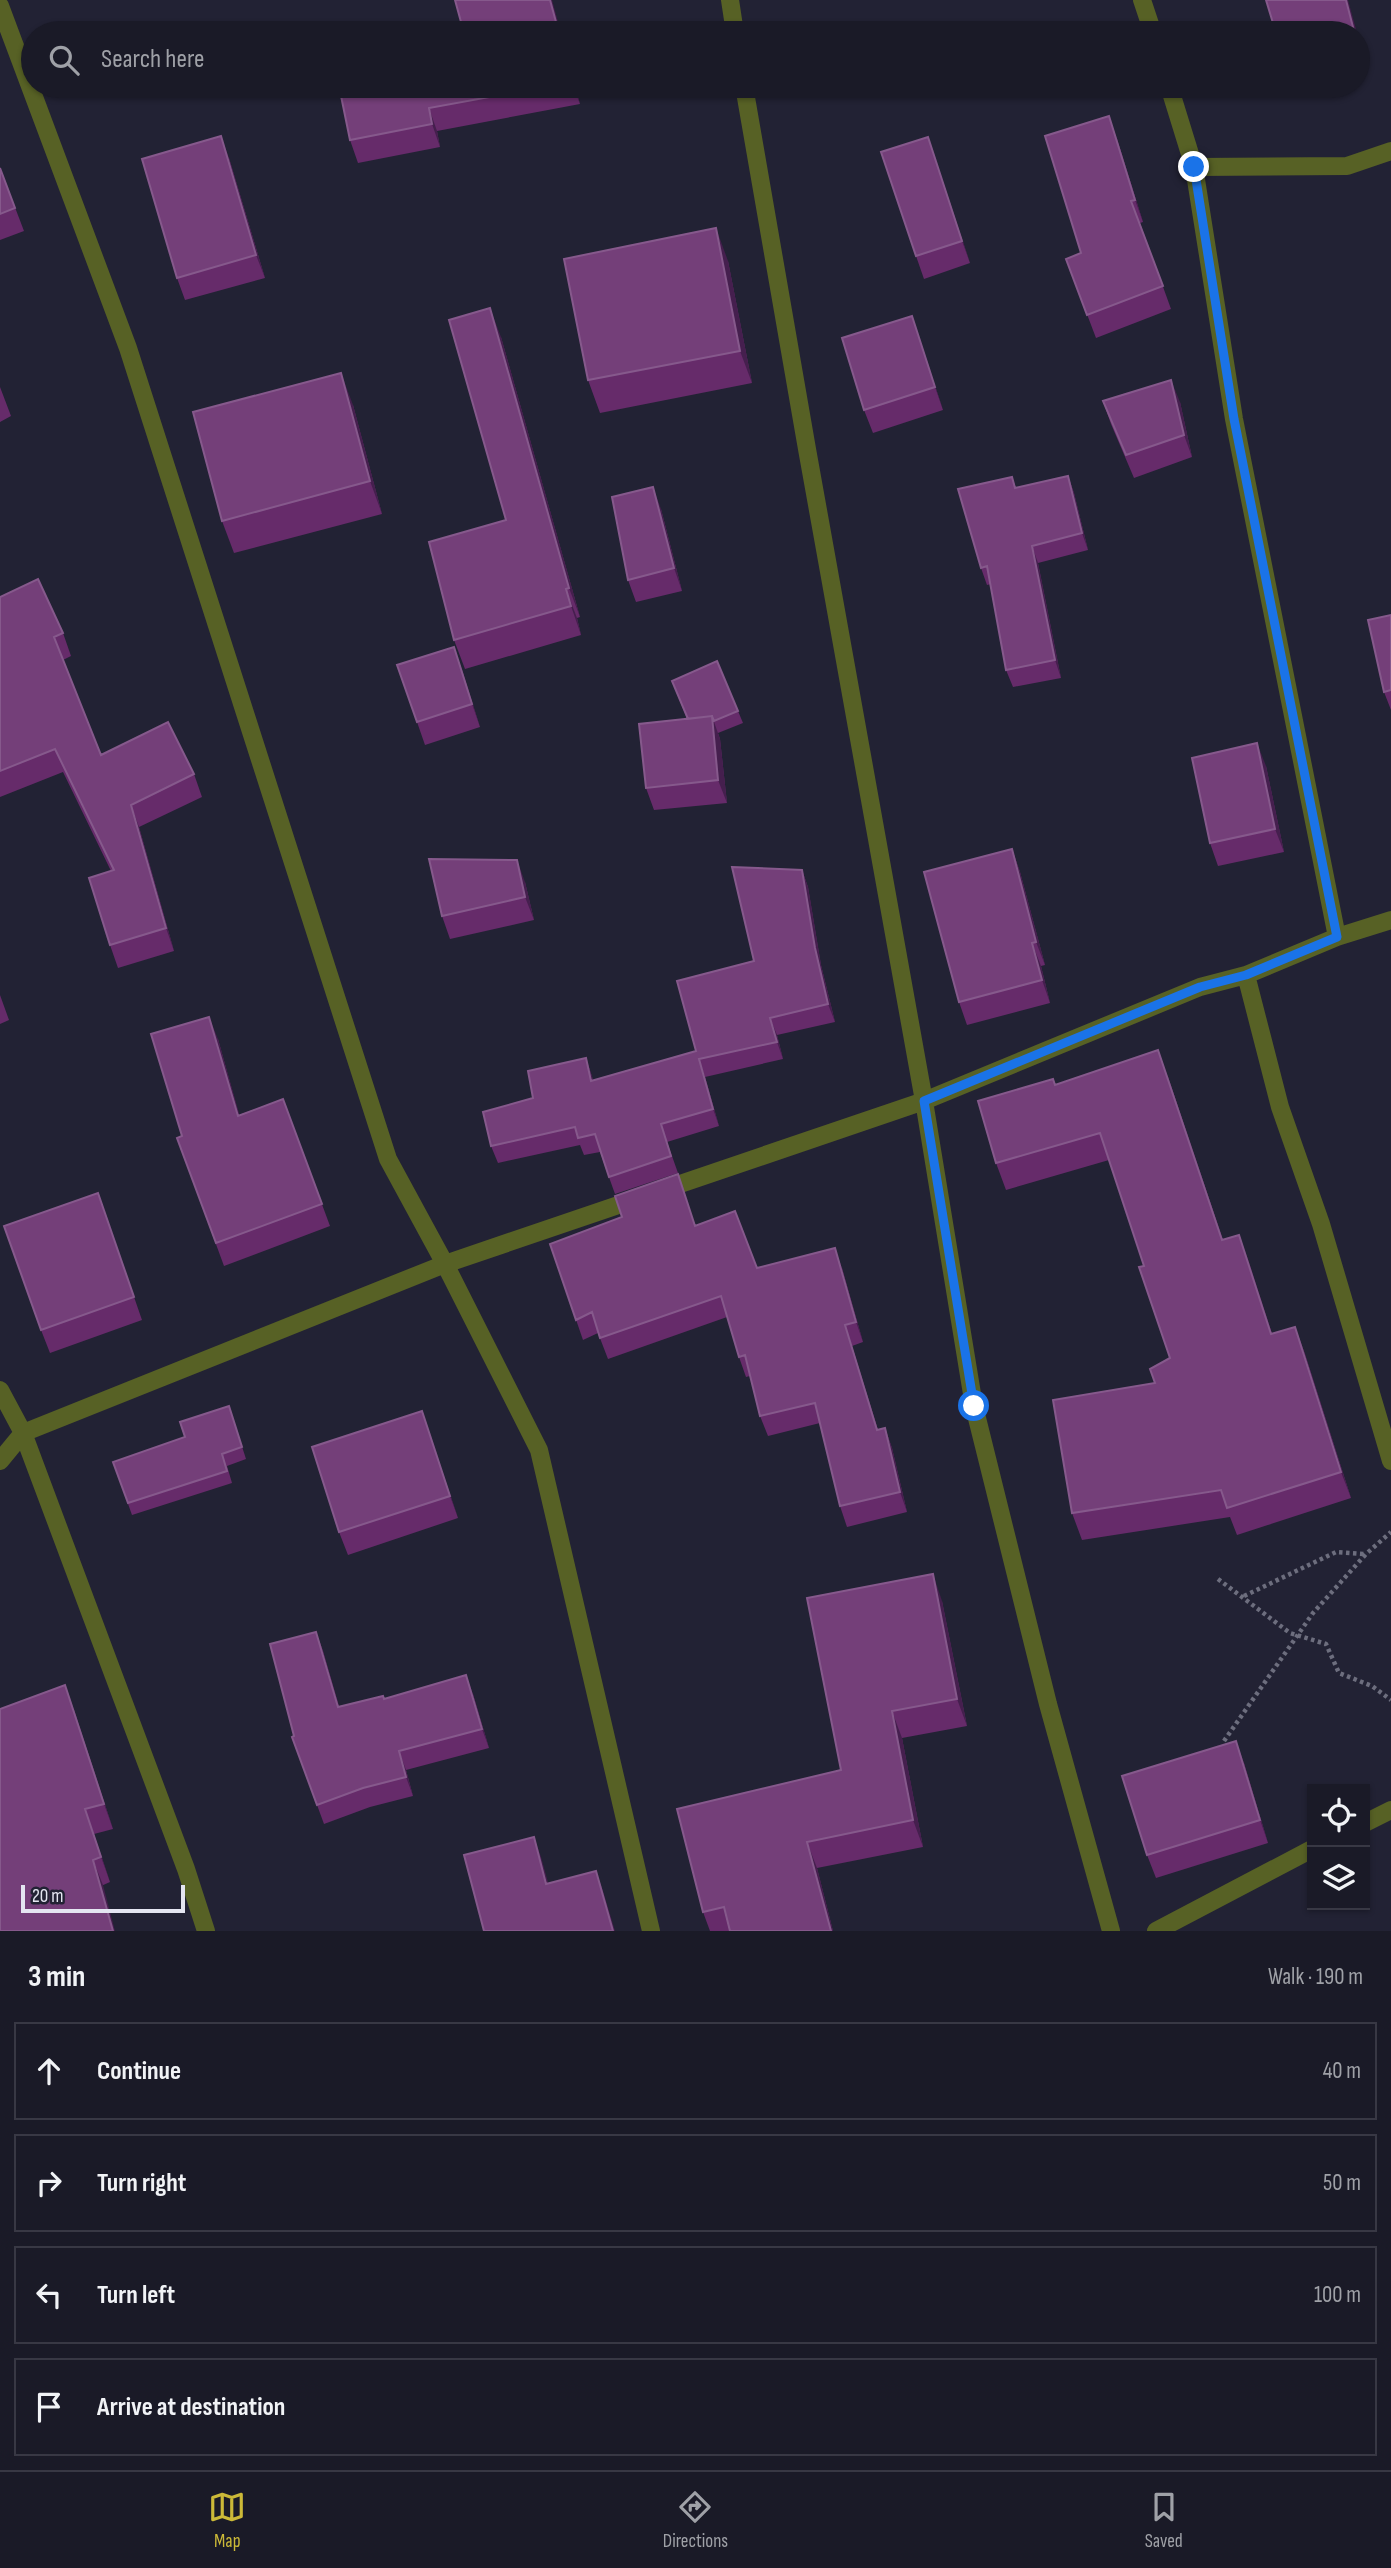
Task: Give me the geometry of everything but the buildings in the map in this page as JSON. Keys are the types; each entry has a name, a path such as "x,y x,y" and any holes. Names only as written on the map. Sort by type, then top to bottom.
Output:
{"street":[{"path":"730,0 734,21"},
{"path":"1142,0 1149,21"},
{"path":"0,6 21,62"},
{"path":"34,98 128,348 388,1159 445,1264 539,1450 651,1931"},
{"path":"746,98 924,1101 974,1406 1048,1704 1111,1931"},
{"path":"1173,98 1194,167 1234,419 1337,937"},
{"path":"1194,167 1348,166 1391,151"},
{"path":"0,1461 23,1433 445,1264 924,1101 1200,987 1246,975 1337,937 1391,920"},
{"path":"1246,975 1280,1107 1321,1224 1391,1461"},
{"path":"0,1390 23,1433 187,1869 206,1931"},
{"path":"1370,1822 1391,1811"},
{"path":"1156,1931 1307,1852"}],"path":[{"path":"1224,1741 1267,1682 1296,1635 1366,1554 1391,1532"},
{"path":"1243,1597 1336,1552 1366,1554"},
{"path":"1218,1579 1290,1633 1326,1644 1339,1673 1372,1686 1391,1699"}],"route":[{"path":"974,1406 924,1101 1200,987 1246,975 1337,937 1234,419 1194,167"}]}
